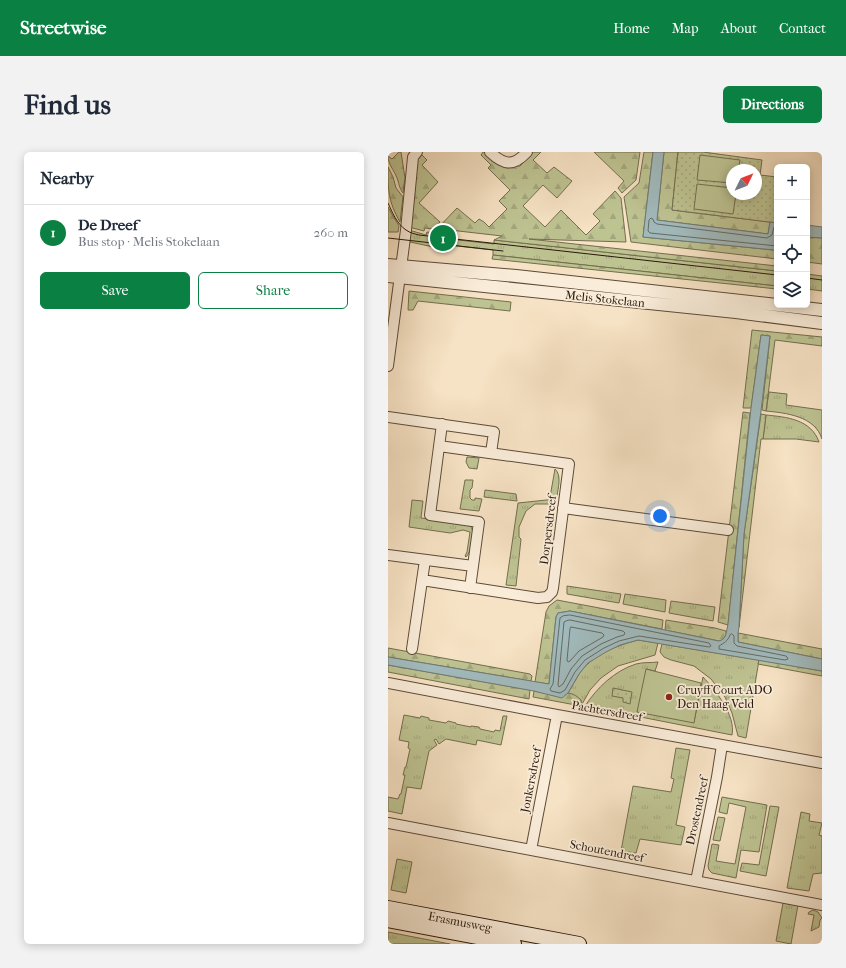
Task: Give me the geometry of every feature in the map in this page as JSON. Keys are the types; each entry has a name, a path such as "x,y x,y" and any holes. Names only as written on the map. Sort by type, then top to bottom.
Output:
{"main road":[{"name":"Erasmusweg","path":"388,908 579,944"},
{"name":"Erasmusweg","path":"388,920 514,944"}],"street":[{"path":"388,366 396,273 406,226 413,157 417,152"},
{"path":"490,152 498,160 510,163 520,159 527,152"},
{"name":"Melis Stokelaan","path":"388,265 396,273 822,323"},
{"name":"Melis Stokelaan","path":"396,273 516,276 822,310"},
{"path":"388,417 494,432 491,453 439,446"},
{"path":"422,580 470,588 480,522 430,515 442,424"},
{"name":"Dorpersdreef","path":"470,588 538,598 547,597 552,592 553,588 569,464 491,453"},
{"path":"563,508 728,530"},
{"path":"388,555 473,566"},
{"path":"412,649 425,560"},
{"name":"Pachtersdreef","path":"388,683 822,763"},
{"name":"Jonkersdreef","path":"531,850 557,715"},
{"name":"Drostendreef","path":"696,881 722,745"},
{"name":"Schoutendreef","path":"388,823 822,905"}],"green space":[{"path":"399,152 401,152 405,178 403,193 388,159 388,156 392,159"},
{"path":"485,152 497,164 507,168 520,166 533,152 541,152 533,160 547,173 554,167 572,181 557,198 543,185 523,206 545,227 561,210 586,235 600,221 593,214 615,191 621,198 626,242 529,239 774,266 774,271 494,240 502,236 438,228 457,208 475,223 479,219 489,227 507,209 499,201 510,190 488,168 491,165 481,155"},
{"path":"594,152 640,152 636,180 622,193 618,188 624,181"},
{"path":"644,152 653,152 643,237 774,250 774,259 631,242 624,197 639,183"},
{"path":"664,152 678,152 672,210 770,222 768,234 657,220"},
{"path":"678,152 703,152 762,160 761,164 726,164 726,200 762,200 762,175 774,177 774,223 672,210"},
{"path":"421,154 427,160 422,165 438,182 419,203 440,222 433,229 425,228 424,231 409,227 416,162"},
{"path":"700,155 740,160 739,164 726,164 726,182 697,180"},
{"path":"388,167 396,188 403,197 400,222 391,201 388,182"},
{"path":"697,184 726,187 726,200 735,200 733,214 694,209"},
{"path":"388,207 399,226 398,232 388,232"},
{"path":"409,230 426,235 427,232 440,234 440,238 494,244 494,240 774,271 774,286 493,255 493,250 439,244 438,248 410,242"},
{"path":"810,237 822,238 822,264 810,262"},
{"path":"493,255 774,286 774,289 492,259"},
{"path":"810,274 822,276 822,291 810,289"},
{"path":"409,291 511,302 510,311 418,301 413,310 408,310"},
{"path":"752,330 822,337 822,346 775,340 766,411 762,410 770,336 761,335 751,408 743,408"},
{"path":"769,392 787,394 786,405 822,410 822,439 813,425 799,417 766,411"},
{"path":"743,412 750,413 728,625 718,622"},
{"path":"761,414 766,415 763,439 761,439 739,627 744,534"},
{"path":"766,415 789,418 804,424 815,434 819,442 796,439 763,439"},
{"path":"467,457 479,458 477,469 469,468 466,462"},
{"path":"555,469 559,478 559,486 557,496 550,497"},
{"path":"465,480 473,480 472,488 470,490 470,498 472,500 475,500 475,498 482,499 479,511 460,509"},
{"path":"485,490 516,494 517,501 484,497"},
{"path":"556,499 555,504 535,504 526,511 519,527 519,537 521,539 516,586 506,585 518,503"},
{"path":"412,500 423,501 421,518 467,524 471,527 473,539 471,548 466,557 470,532 463,530 450,533 409,527"},
{"path":"567,586 621,594 619,603 567,594"},
{"path":"625,594 666,600 665,612 623,604"},
{"path":"557,600 663,620 662,629 570,611 558,613 556,617 549,684 535,682 546,612 549,606"},
{"path":"671,601 715,607 713,621 669,613"},
{"path":"666,620 726,631 726,637 719,641 665,630"},
{"path":"738,633 822,649 822,659 738,642"},
{"path":"638,640 658,643 655,655 618,666 601,678 590,690 581,706 581,700 568,693 579,674 591,661 613,648"},
{"path":"662,644 759,660 746,738 738,736 732,713 725,697 711,679 694,666 664,657 660,652"},
{"path":"388,648 530,674 532,676 531,681 388,657"},
{"path":"759,660 822,671 822,676 758,664"},
{"path":"658,662 655,671 646,669 694,722 703,677 719,696 728,711 731,719 732,735 585,706 607,681 620,671 636,664"},
{"path":"388,665 530,690 529,699 388,672"},
{"name":"Cruyff Court ADO Den Haag Veld","path":"646,669 701,683 694,723 637,712"},
{"path":"613,688 632,692 630,704 623,702 623,698 612,696"},
{"path":"534,691 562,697 568,693 572,694 581,700 581,706 533,697"},
{"path":"404,715 420,718 421,716 429,718 429,720 446,723 448,721 471,727 479,727 480,729 494,732 495,730 500,731 503,716 507,716 501,745 477,740 476,745 446,739 439,744 436,739 434,740 437,745 429,751 421,789 407,787 402,814 388,811 388,797 398,799 401,794 405,775 403,775 410,749 408,748 409,742 399,740"},
{"path":"676,748 690,750 676,825 685,827 681,845 640,839 636,853 621,851 633,786 671,792 674,779 671,778"},
{"path":"722,797 767,805 759,852 741,850 736,878 712,873 708,866 712,844 719,845 716,861 735,864 746,807 729,803 727,814 719,812"},
{"path":"770,806 779,807 766,876 740,871 742,863 759,865"},
{"path":"801,812 810,814 809,821 822,823 819,835 822,836 822,873 813,874 809,891 787,888"},
{"path":"718,817 725,818 720,841 713,840"},
{"path":"397,859 412,862 406,893 391,890"},
{"path":"783,903 798,905 791,944 776,941"},
{"path":"813,910 818,912 822,918 820,920 819,927 811,931 814,915 808,914"},
{"path":"388,932 450,944 388,944"}],"water":[{"path":"653,152 664,152 657,220 768,234 770,222 774,223 774,250 643,237"},
{"path":"810,225 822,227 822,238 810,237"},
{"path":"761,335 770,336 744,534 738,642 822,659 822,671 638,640 620,645 588,663 579,674 568,693 562,698 534,691 388,665 388,657 549,684 556,617 558,613 570,611 719,641 724,639 728,624 751,408"}],"tram line":[{"path":"388,203 400,225 409,232 419,235 774,275"},
{"path":"388,238 503,251"},
{"path":"810,278 822,280"}],"place":[{"name":"De Dreef","path":"443,238"},
{"name":"Cruyff Court ADO Den Haag Veld","path":"669,697"}]}
